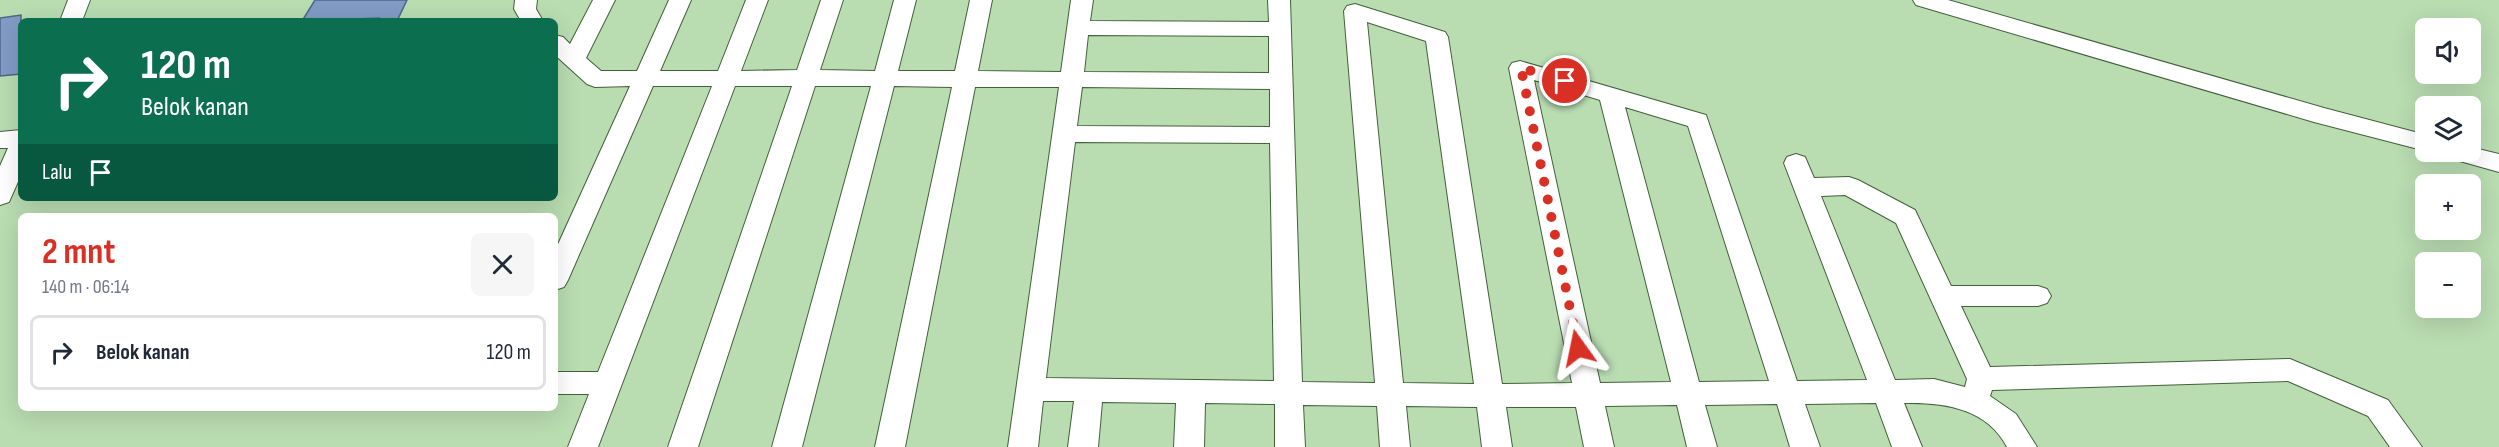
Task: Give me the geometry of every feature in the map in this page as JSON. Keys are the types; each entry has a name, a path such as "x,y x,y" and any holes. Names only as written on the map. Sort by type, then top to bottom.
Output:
{"street":[{"path":"72,18 79,0"},
{"path":"526,0 525,9 530,18"},
{"path":"574,59 604,0"},
{"path":"558,273 680,0"},
{"path":"583,447 757,0"},
{"path":"786,447 905,0"},
{"path":"890,447 981,0"},
{"path":"1023,447 1082,0"},
{"path":"1279,0 1290,447"},
{"path":"1924,0 2322,116 2415,140"},
{"path":"1395,447 1355,11 1437,37 1497,447"},
{"path":"683,447 827,17"},
{"path":"1078,28 1279,29"},
{"path":"558,45 595,79 964,78 1280,81"},
{"path":"1599,447 1521,68 1698,121 1805,447"},
{"path":"1610,95 1702,447"},
{"path":"1064,134 1282,135"},
{"path":"0,140 18,138"},
{"path":"0,196 18,152"},
{"path":"2481,158 2499,163"},
{"path":"1906,447 1801,175 1849,186 1906,218 1942,296 1978,390 2016,433 2022,447"},
{"path":"1942,296 2038,296"},
{"path":"1030,389 1490,396 1978,390 2290,370 2378,408 2407,447"},
{"path":"558,382 608,383"},
{"path":"1083,447 1089,390"},
{"path":"1189,447 1191,391"}],"building":[{"path":"315,0 407,0 398,18 304,18"},
{"path":"21,15 21,18 18,18 18,74 0,76 0,18"}],"route":[{"path":"1565,81 1521,68 1578,348"}]}
